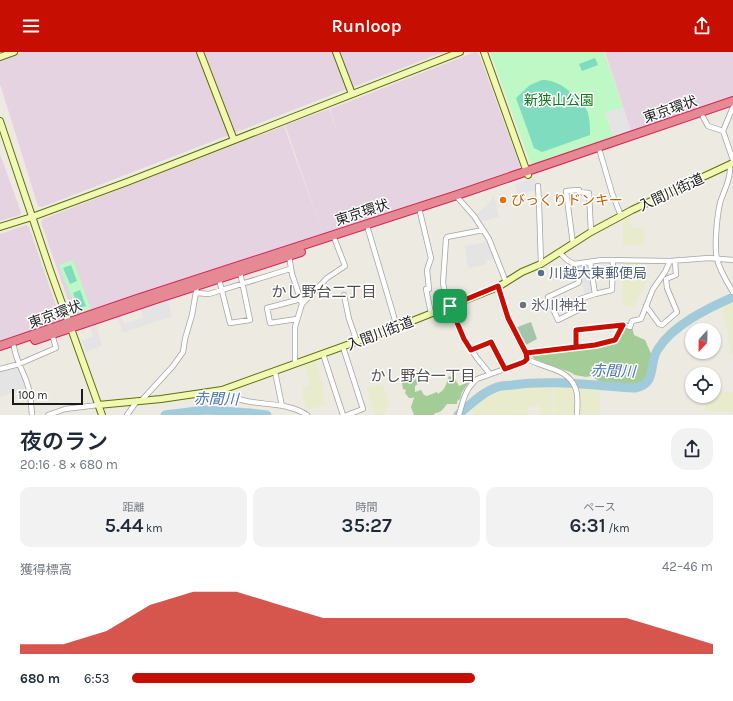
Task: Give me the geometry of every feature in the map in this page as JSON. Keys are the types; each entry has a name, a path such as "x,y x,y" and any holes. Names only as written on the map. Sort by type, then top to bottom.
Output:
{"highway":[{"name":"東京環状","path":"0,346 196,289 219,279 420,212 733,102"},
{"name":"東京環状","path":"0,352 52,334 70,325 528,173 600,152 733,107"}],"street":[{"path":"0,57 14,52"},
{"path":"200,52 234,140"},
{"path":"336,52 352,94"},
{"path":"0,227 32,217 460,52"},
{"path":"484,52 528,173"},
{"path":"733,107 723,131 732,163 728,182 719,210 717,230 717,258 725,279 733,292"},
{"path":"703,117 708,126 723,131"},
{"path":"0,121 50,270 102,415"},
{"path":"600,152 612,194 621,216"},
{"name":"入間川街道","path":"50,414 65,409 181,397 222,390 343,347 498,286 522,272 541,264 591,232 621,216 732,163"},
{"path":"538,186 540,202 541,264"},
{"path":"573,244 566,190 579,190 582,193 589,193 591,232"},
{"path":"458,198 474,216 483,230 491,244 506,282"},
{"path":"420,212 432,258 427,267 429,289 426,289 431,313"},
{"path":"368,229 397,327"},
{"path":"483,230 447,237 443,283 449,306 464,339 490,374"},
{"path":"297,319 270,323 267,308 301,302 327,278 345,266 335,240"},
{"path":"559,252 567,260 574,264 613,260 672,261 717,258 733,260"},
{"path":"289,256 290,269 301,302 294,327 295,364"},
{"path":"574,264 579,281 578,283 548,297 558,320 580,309 577,300 612,289 613,260"},
{"path":"576,347 576,330 623,325 630,327 632,321 641,319 653,289 672,261"},
{"path":"646,306 662,325 677,312 667,288 666,279 676,275 672,261"},
{"path":"590,262 595,294"},
{"path":"127,415 179,359 183,352 192,315 196,289 209,294 290,269"},
{"path":"219,279 230,324 250,320 244,284 240,272"},
{"path":"498,286 508,318 526,353 527,359"},
{"path":"344,295 356,342"},
{"path":"526,353 595,345 615,340 623,325"},
{"path":"0,369 19,364 56,348 52,334"},
{"path":"471,350 491,342 505,369"},
{"path":"14,347 29,390 32,415"},
{"path":"343,347 363,409 347,415"},
{"path":"323,354 343,415"},
{"path":"460,413 464,396 471,384 477,379 524,362 527,359"},
{"path":"527,359 564,372 575,387 577,395 577,415"},
{"path":"275,372 282,406"},
{"path":"222,390 228,395 240,400 282,406 298,410 307,415"}],"shaded area":[{"path":"22,52 197,52 229,135 42,207 38,206 0,84 0,61"},
{"path":"203,52 333,52 347,89 234,133"},
{"path":"339,52 444,52 353,87"},
{"path":"475,52 479,54 520,166 518,169 323,234 285,125 329,109 337,131 330,109"},
{"path":"605,52 733,52 733,98 631,131"},
{"path":"623,107 631,131 614,137 606,113"},
{"path":"284,126 323,234 76,317 73,315 41,222 43,219"},
{"path":"0,154 21,212 20,215 0,221"},
{"path":"535,177 537,190 517,194 515,184"},
{"path":"494,196 499,217 479,222 476,215 490,202"},
{"path":"26,225 29,227 61,320 60,322 0,342 0,234"},
{"path":"487,242 494,259 485,261 485,265 468,268 465,246"},
{"path":"589,264 593,291 592,294 585,295 577,265"},
{"path":"171,299 172,302 169,304 172,316 123,333 117,317 121,315 124,324 143,318 141,309"},
{"path":"466,302 471,314 457,320 452,308"},
{"path":"96,325 102,346 86,352 82,341 93,337 90,326"},
{"path":"17,365 27,388 0,397 0,370"}],"green space":[{"name":"新狭山公園","path":"490,52 604,52 623,107 605,113 614,137 533,164 530,162"},
{"path":"595,58 598,65 582,71 579,64"},
{"path":"542,80 556,83 578,98 586,108 589,116 590,135 542,152 534,148 516,98 530,85"},
{"path":"623,219 630,219 631,228 645,228 644,245 623,245"},
{"path":"73,260 91,309 78,314 59,265"},
{"path":"623,262 638,263 637,273 650,275 634,307 622,306"},
{"path":"71,265 77,281 70,284 63,268"},
{"path":"80,290 86,306 79,308 73,293"},
{"path":"733,300 733,354 730,355 727,328 721,305"},
{"path":"531,322 537,339 524,346 515,328"},
{"path":"627,326 632,327 634,335 645,340 653,358 653,366 647,381 643,385 636,387 607,386 591,376 586,377 575,375 536,360 530,355 618,342"},
{"path":"315,360 324,389 322,390 326,404 306,410 302,388 311,385 304,364"},
{"path":"449,376 454,377 459,386 469,382 462,392 460,399 457,401 457,404 447,404 442,410 434,415 414,415 411,407 414,397 409,398 405,393 406,390 403,389 402,383 407,378 412,382 416,379 418,384 415,386 415,392 421,390 424,395 427,396 441,392"},
{"path":"383,384 389,403 384,415 375,415 367,388"},
{"path":"528,385 553,385 553,415 540,415 539,405 527,407 528,415 473,415 470,409 497,390"},
{"path":"554,385 572,386 574,392 574,415 554,415"},
{"path":"578,387 601,390 599,415 580,415"},
{"path":"721,392 733,392 733,412 705,411 706,403 721,403"}],"waterway":[{"name":"赤間川","path":"458,415 485,393 502,386 528,383 635,388 642,386 650,378 653,360 658,349 673,332 702,312 733,297"},
{"name":"赤間川","path":"165,415 205,410 267,415"}],"place":[{"name":"びっくりドンキー","path":"503,200"},
{"name":"川越大東郵便局","path":"541,273"},
{"name":"氷川神社","path":"523,305"}],"district":[{"name":"かし野台二丁目","path":"324,292"},
{"name":"かし野台一丁目","path":"423,376"}],"route":[{"path":"450,306 464,339 471,350 489,341 491,342 505,369 524,362 527,359 526,353 576,347 576,330 623,325 615,340 595,345 526,353 508,318 502,303 498,286 450,306"}]}
